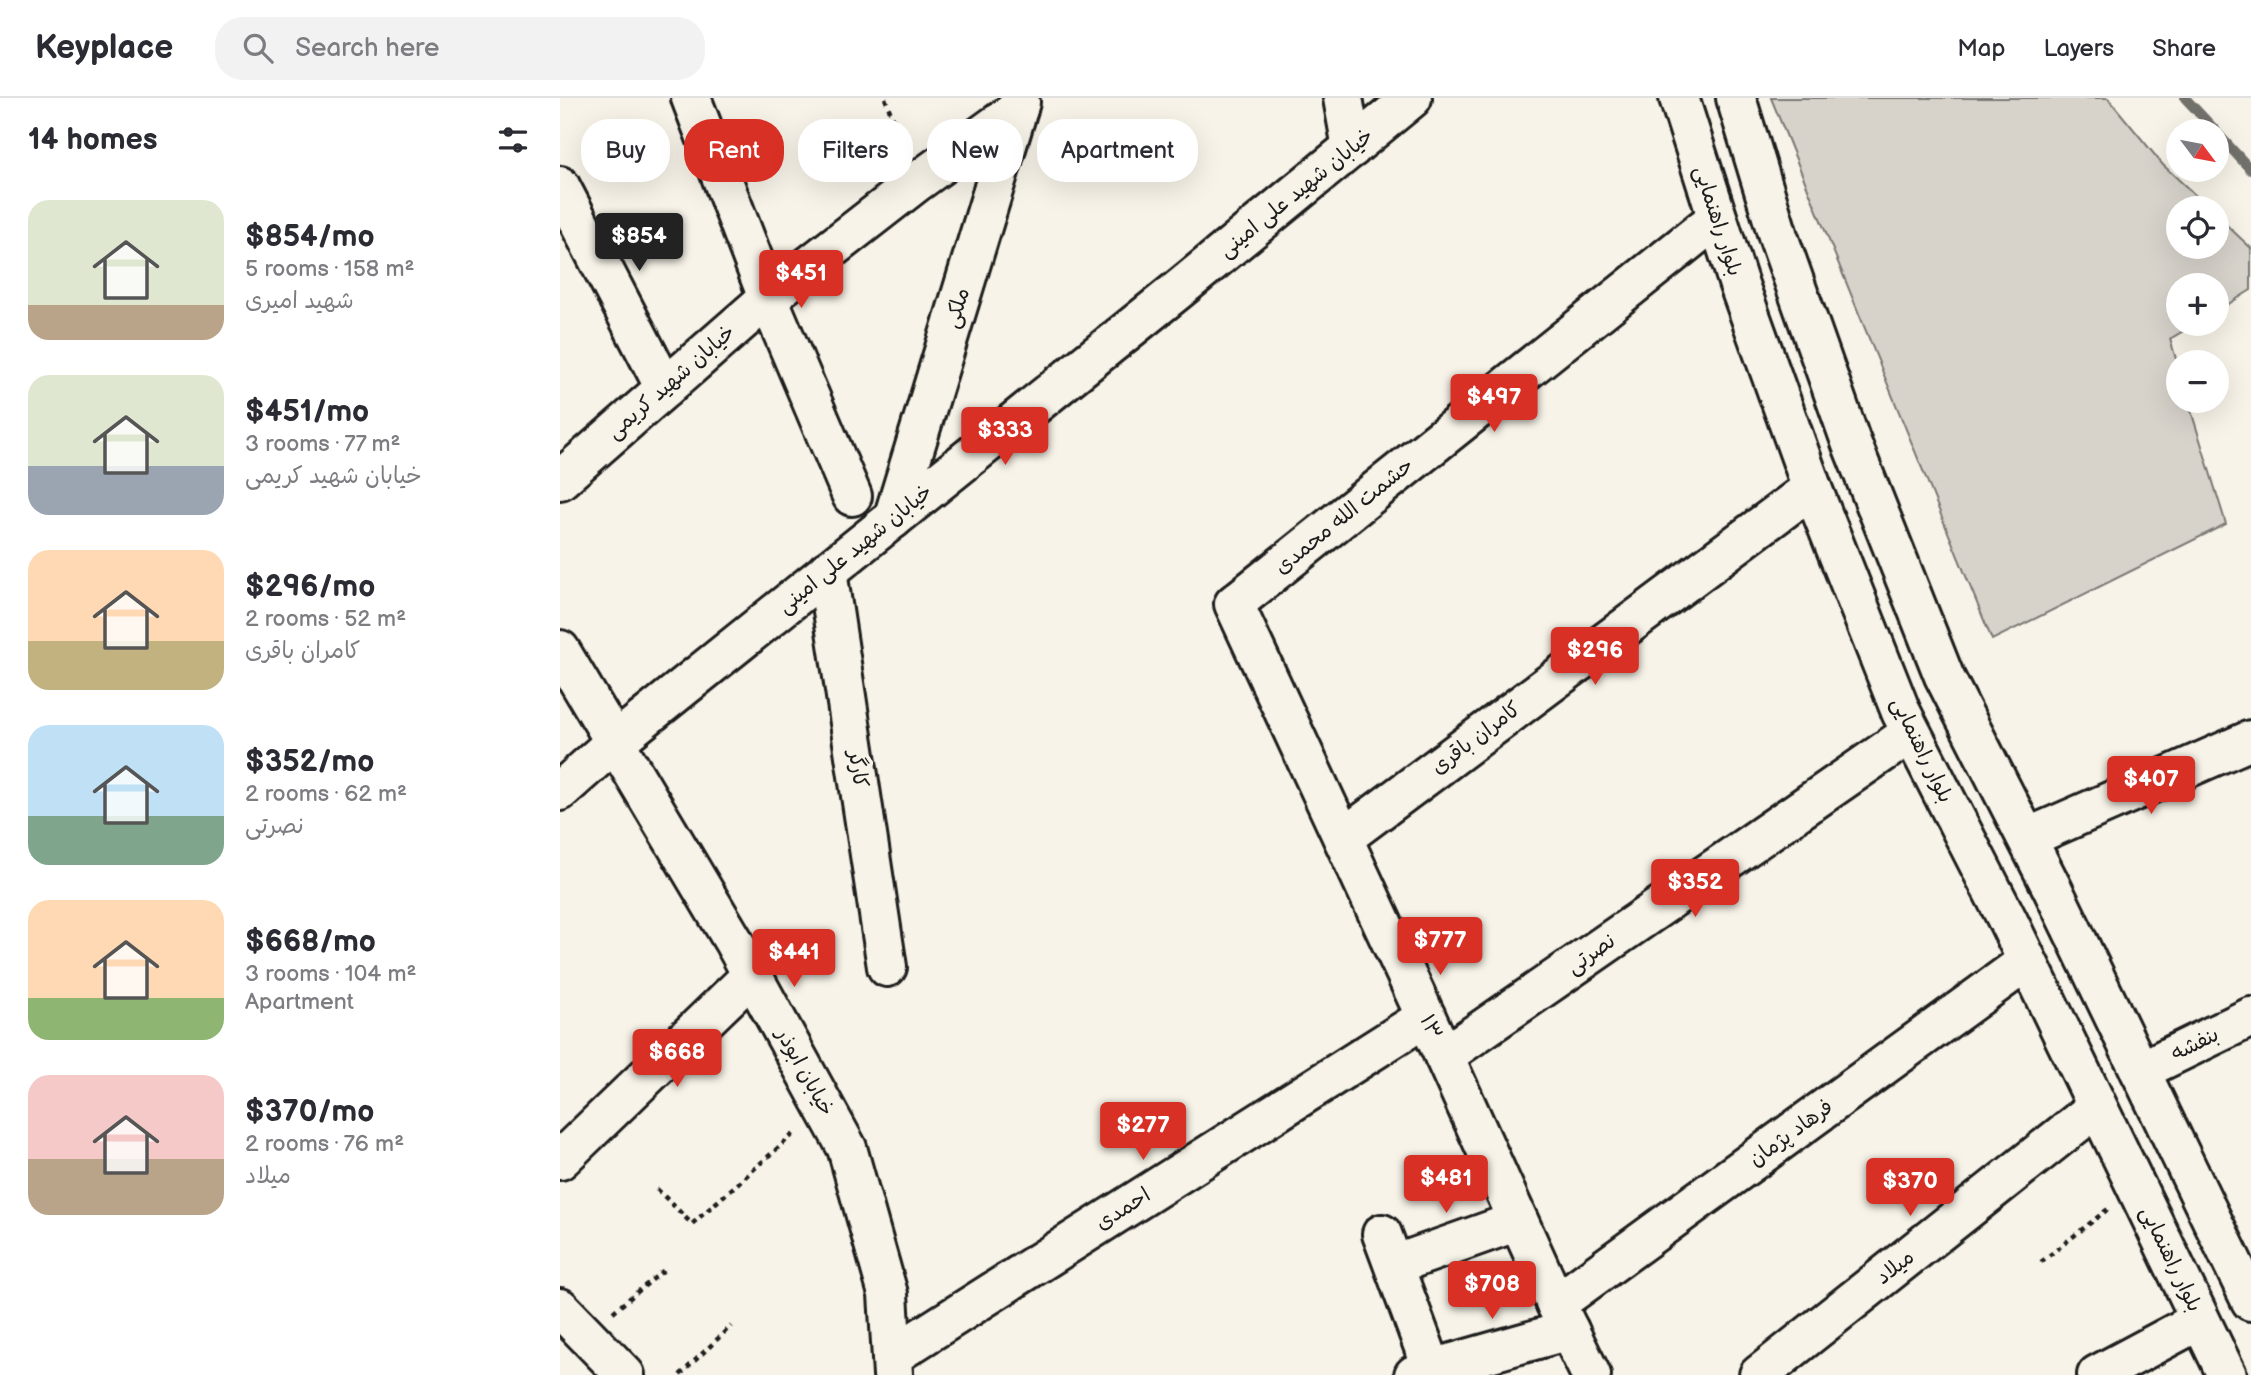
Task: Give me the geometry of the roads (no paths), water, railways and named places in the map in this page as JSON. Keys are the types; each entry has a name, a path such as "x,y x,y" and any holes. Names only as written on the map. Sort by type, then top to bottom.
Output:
{"street":[{"path":"691,98 768,298 852,496"},
{"path":"1343,98 1352,148"},
{"name":"خیابان شهید علی امینی","path":"560,792 615,741 1412,98"},
{"name":"بلوار راهنمایی","path":"1679,98 1717,218 1812,488 1896,700 2009,923 2227,1375"},
{"path":"1736,98 1778,236 1856,454 1944,677 2027,838 2250,1296"},
{"name":"خیابان شهید کریمی","path":"560,480 768,298 1020,103"},
{"name":"ملکی","path":"893,519 1020,103"},
{"path":"560,186 665,387"},
{"name":"حشمت الله محمدی","path":"1234,604 1717,218"},
{"name":"کامران باقری","path":"1343,838 1812,488"},
{"name":"کارگر","path":"827,571 887,967"},
{"name":"۱۳","path":"1234,604 1591,1375"},
{"name":"خیابان ابوذر","path":"560,650 752,975 847,1148 888,1294 892,1366"},
{"name":"نصرتی","path":"1444,1056 1911,733"},
{"path":"2027,838 2251,740"},
{"name":"فرهاد پژمان","path":"1562,1317 2026,962"},
{"path":"560,1160 752,975"},
{"name":"احمدی","path":"892,1366 1426,1017"},
{"name":"بنفشه","path":"2140,1071 2251,1017"},
{"name":"میلاد","path":"1759,1375 2097,1107"},
{"path":"1518,1220 1388,1250 1423,1372 1562,1317"},
{"path":"2097,1375 2200,1320"},
{"path":"570,1326 625,1375"}],"waterway":[{"path":"2185,98 2205,119"},
{"path":"2230,147 2251,170"}]}
